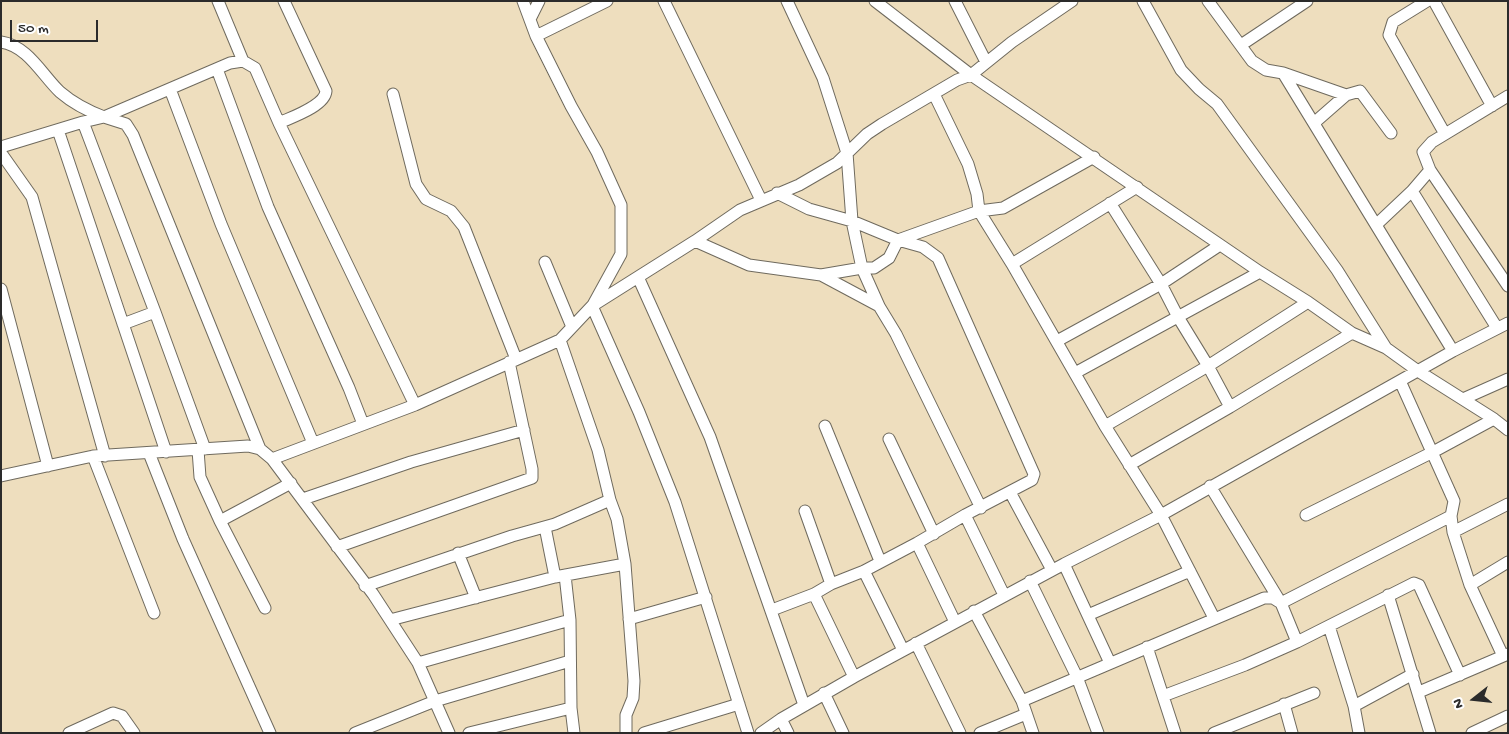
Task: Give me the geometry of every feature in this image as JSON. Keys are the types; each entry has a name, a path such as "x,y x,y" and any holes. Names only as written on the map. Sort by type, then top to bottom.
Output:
{"street":[{"path":"218,1 243,61"},
{"path":"279,123 320,103 326,97 326,91 284,1"},
{"path":"523,1 536,36 571,106 597,152 621,205 621,254 592,306"},
{"path":"530,18 538,1"},
{"path":"536,36 607,1"},
{"path":"664,1 761,200"},
{"path":"788,1 823,78 847,153 852,221 862,268 879,306 896,334 981,508"},
{"path":"955,1 986,62"},
{"path":"272,459 415,405 560,340 592,306 695,241 740,210 820,174 837,163 867,134 956,80 971,75 1012,42 1072,1"},
{"path":"1143,1 1181,70 1217,104 1337,270 1386,348"},
{"path":"1208,1 1252,61 1266,70 1283,73 1346,95"},
{"path":"1241,46 1307,1"},
{"path":"1427,1 1393,22 1389,35 1445,134"},
{"path":"1434,1 1492,106"},
{"path":"878,2 971,75 1220,245 1352,333 1386,348 1508,430"},
{"path":"1,42 9,43 22,50 61,92 82,108 126,124 134,135 260,449"},
{"path":"1,147 104,117 230,62 243,61 255,68 279,123 415,405"},
{"path":"216,69 272,216 349,388 363,424"},
{"path":"1283,73 1453,351"},
{"path":"170,89 220,224 313,443"},
{"path":"1314,123 1346,95 1360,90 1391,133"},
{"path":"337,547 532,478 513,361 464,227 451,211 426,199 416,184 393,94"},
{"path":"934,94 968,164 977,194 979,211 1012,264 1105,426 1161,515 1214,618"},
{"path":"1506,101 1492,106 1445,134 1432,142 1423,152 1430,170 1508,286"},
{"path":"83,122 155,312 201,449 200,477 220,521 265,608"},
{"path":"58,130 166,452"},
{"path":"1,153 32,197 99,456 154,613"},
{"path":"695,241 748,265 821,275 862,268 874,268 889,258 898,240 979,211 1003,208 1094,158"},
{"path":"1376,224 1412,191 1430,170"},
{"path":"1012,264 1137,187"},
{"path":"761,733 854,676 1004,595 1161,515 1502,325 1412,191"},
{"path":"772,610 814,594 831,584 917,544 965,515 1032,480 1034,474 938,258 923,247 898,240 852,221 809,209 777,194"},
{"path":"1110,203 1161,284 1230,407"},
{"path":"1057,341 1161,284 1220,245"},
{"path":"545,262 572,327"},
{"path":"1074,373 1260,272"},
{"path":"821,275 879,306"},
{"path":"638,277 710,437 804,705"},
{"path":"1,289 48,466"},
{"path":"1105,426 1208,366 1308,302"},
{"path":"592,306 640,412 668,484 706,597 748,733"},
{"path":"123,324 155,312"},
{"path":"1129,465 1230,407 1352,333"},
{"path":"560,340 598,450 610,500 617,519 625,564 634,681 633,698 626,715 626,733"},
{"path":"1463,399 1508,378"},
{"path":"1400,381 1454,501 1451,516 1453,532 1470,585 1505,655 1419,692"},
{"path":"1306,515 1433,452 1494,419"},
{"path":"825,426 880,561"},
{"path":"303,499 411,462 524,430"},
{"path":"888,439 934,534"},
{"path":"1,476 99,456 248,446 260,449 272,459 291,483 390,620 418,663 449,733"},
{"path":"149,453 183,538 270,733"},
{"path":"220,521 291,483"},
{"path":"1210,486 1281,603 1297,642"},
{"path":"1010,492 1052,570"},
{"path":"365,586 545,527 610,500"},
{"path":"1453,532 1508,504"},
{"path":"805,511 831,584"},
{"path":"965,515 1004,595"},
{"path":"1281,603 1451,516"},
{"path":"545,527 560,576 570,620 571,708 574,733"},
{"path":"917,544 955,622"},
{"path":"458,554 476,598"},
{"path":"1470,585 1508,562"},
{"path":"390,620 560,576 625,564"},
{"path":"1064,564 1110,663"},
{"path":"864,570 903,650"},
{"path":"1088,615 1190,571"},
{"path":"1030,582 1077,677 1098,733"},
{"path":"1163,696 1245,665 1297,642 1414,583 1419,585 1460,675"},
{"path":"814,594 854,676"},
{"path":"1388,595 1430,733"},
{"path":"629,619 706,597"},
{"path":"1022,701 1264,598 1272,598 1281,603"},
{"path":"974,611 1022,701 1033,733"},
{"path":"418,663 570,620"},
{"path":"1329,626 1354,706 1359,733"},
{"path":"916,643 960,733"},
{"path":"1146,647 1175,733"},
{"path":"355,733 377,729 435,701 570,661"},
{"path":"1354,706 1413,674"},
{"path":"824,693 843,733"},
{"path":"1214,733 1232,730 1284,704 1314,693"},
{"path":"644,733 739,704"},
{"path":"1284,704 1292,733"},
{"path":"469,733 571,708"},
{"path":"69,733 113,713 122,716 134,733"},
{"path":"985,732 1026,714"},
{"path":"1472,733 1508,716"},
{"path":"781,719 788,733"}]}
